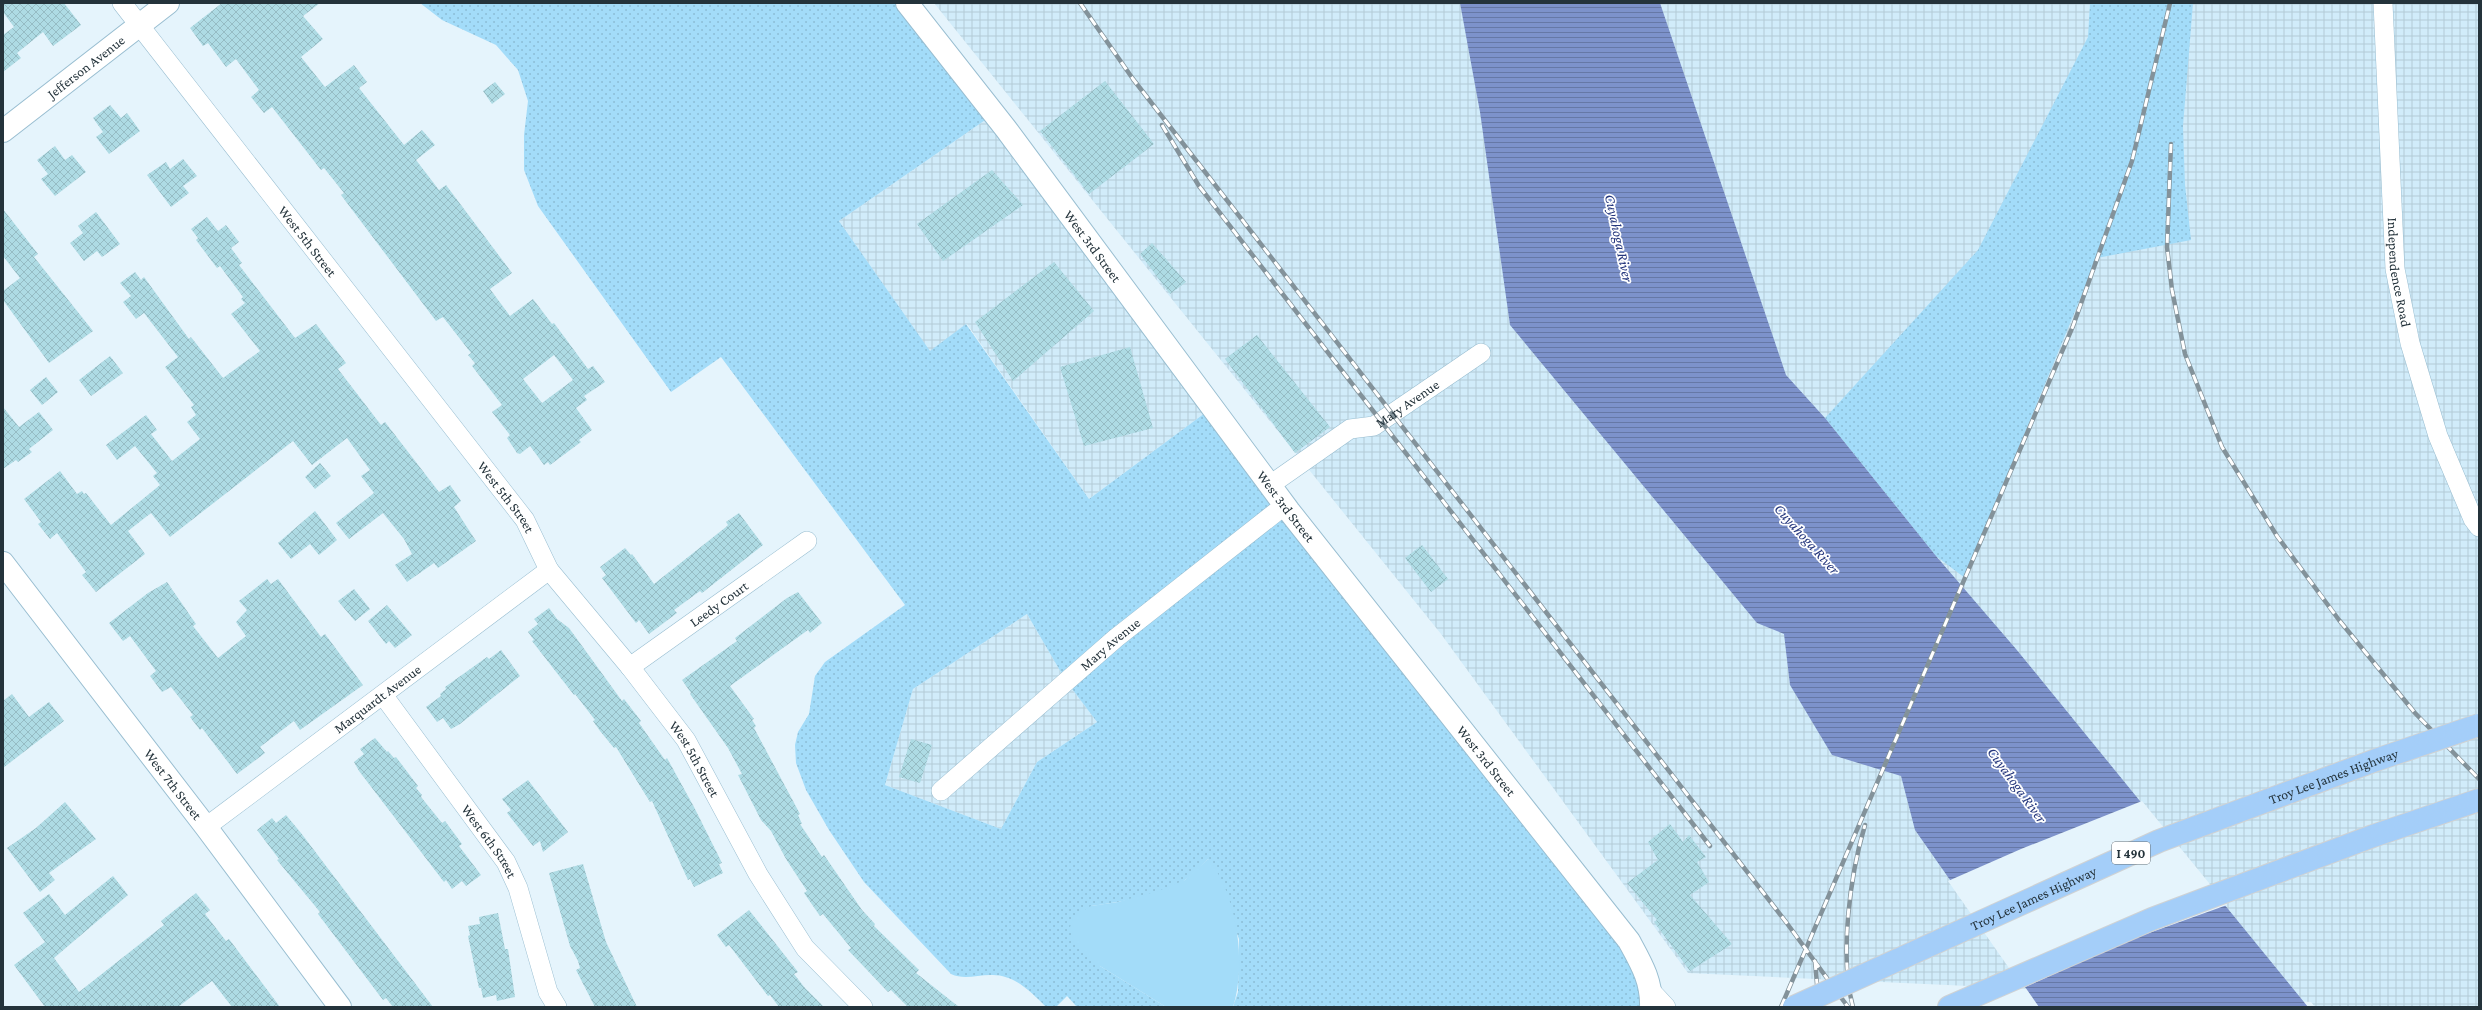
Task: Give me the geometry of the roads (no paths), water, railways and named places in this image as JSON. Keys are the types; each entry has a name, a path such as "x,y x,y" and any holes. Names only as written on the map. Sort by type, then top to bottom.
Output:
{"highway":[{"name":"Troy Lee James Highway","path":"1794,1007 2159,841 2376,760 2479,725"},
{"path":"1949,1007 2152,919 2372,836 2479,800"}],"street":[{"name":"West 5th Street","path":"122,3 525,520 549,570 630,667 686,740 758,874 805,948 863,1007"},
{"name":"Jefferson Avenue","path":"3,131 168,3"},
{"name":"West 3rd Street","path":"907,3 1011,136 1285,505 1629,941 1646,972 1656,1002"},
{"name":"Independence Road","path":"2384,3 2395,269 2410,343 2438,436 2473,519 2479,527"},
{"name":"Mary Avenue","path":"1270,485 1350,429 1374,426 1481,353"},
{"name":"Mary Avenue","path":"941,791 1116,638 1285,505"},
{"name":"Leedy Court","path":"630,667 807,541"},
{"name":"West 7th Street","path":"3,563 206,827 340,1007"},
{"name":"Marquardt Avenue","path":"206,827 549,570"},
{"name":"West 6th Street","path":"383,695 506,862 518,888 548,992 557,1007"}],"water":[{"name":"Cuyahoga River","path":"1460,3 1660,3 1786,375 1825,418 1936,556 2016,649 2308,1007 2039,1007 1915,830 1901,776 1832,755 1790,685 1784,634 1757,623 1510,325 1480,112"}],"railway":[{"path":"1080,3 1133,79 1786,922 1848,1007"},
{"path":"1781,1007 2073,326 2132,161 2170,3"},
{"path":"1162,125 1199,186 1710,846"},
{"path":"2171,144 2167,247 2172,290 2185,354 2222,447 2277,536 2339,620 2415,713 2479,779"},
{"path":"1853,1007 1847,964 1848,916 1855,868 1865,825"},
{"path":"1815,961 1819,1007"}]}
